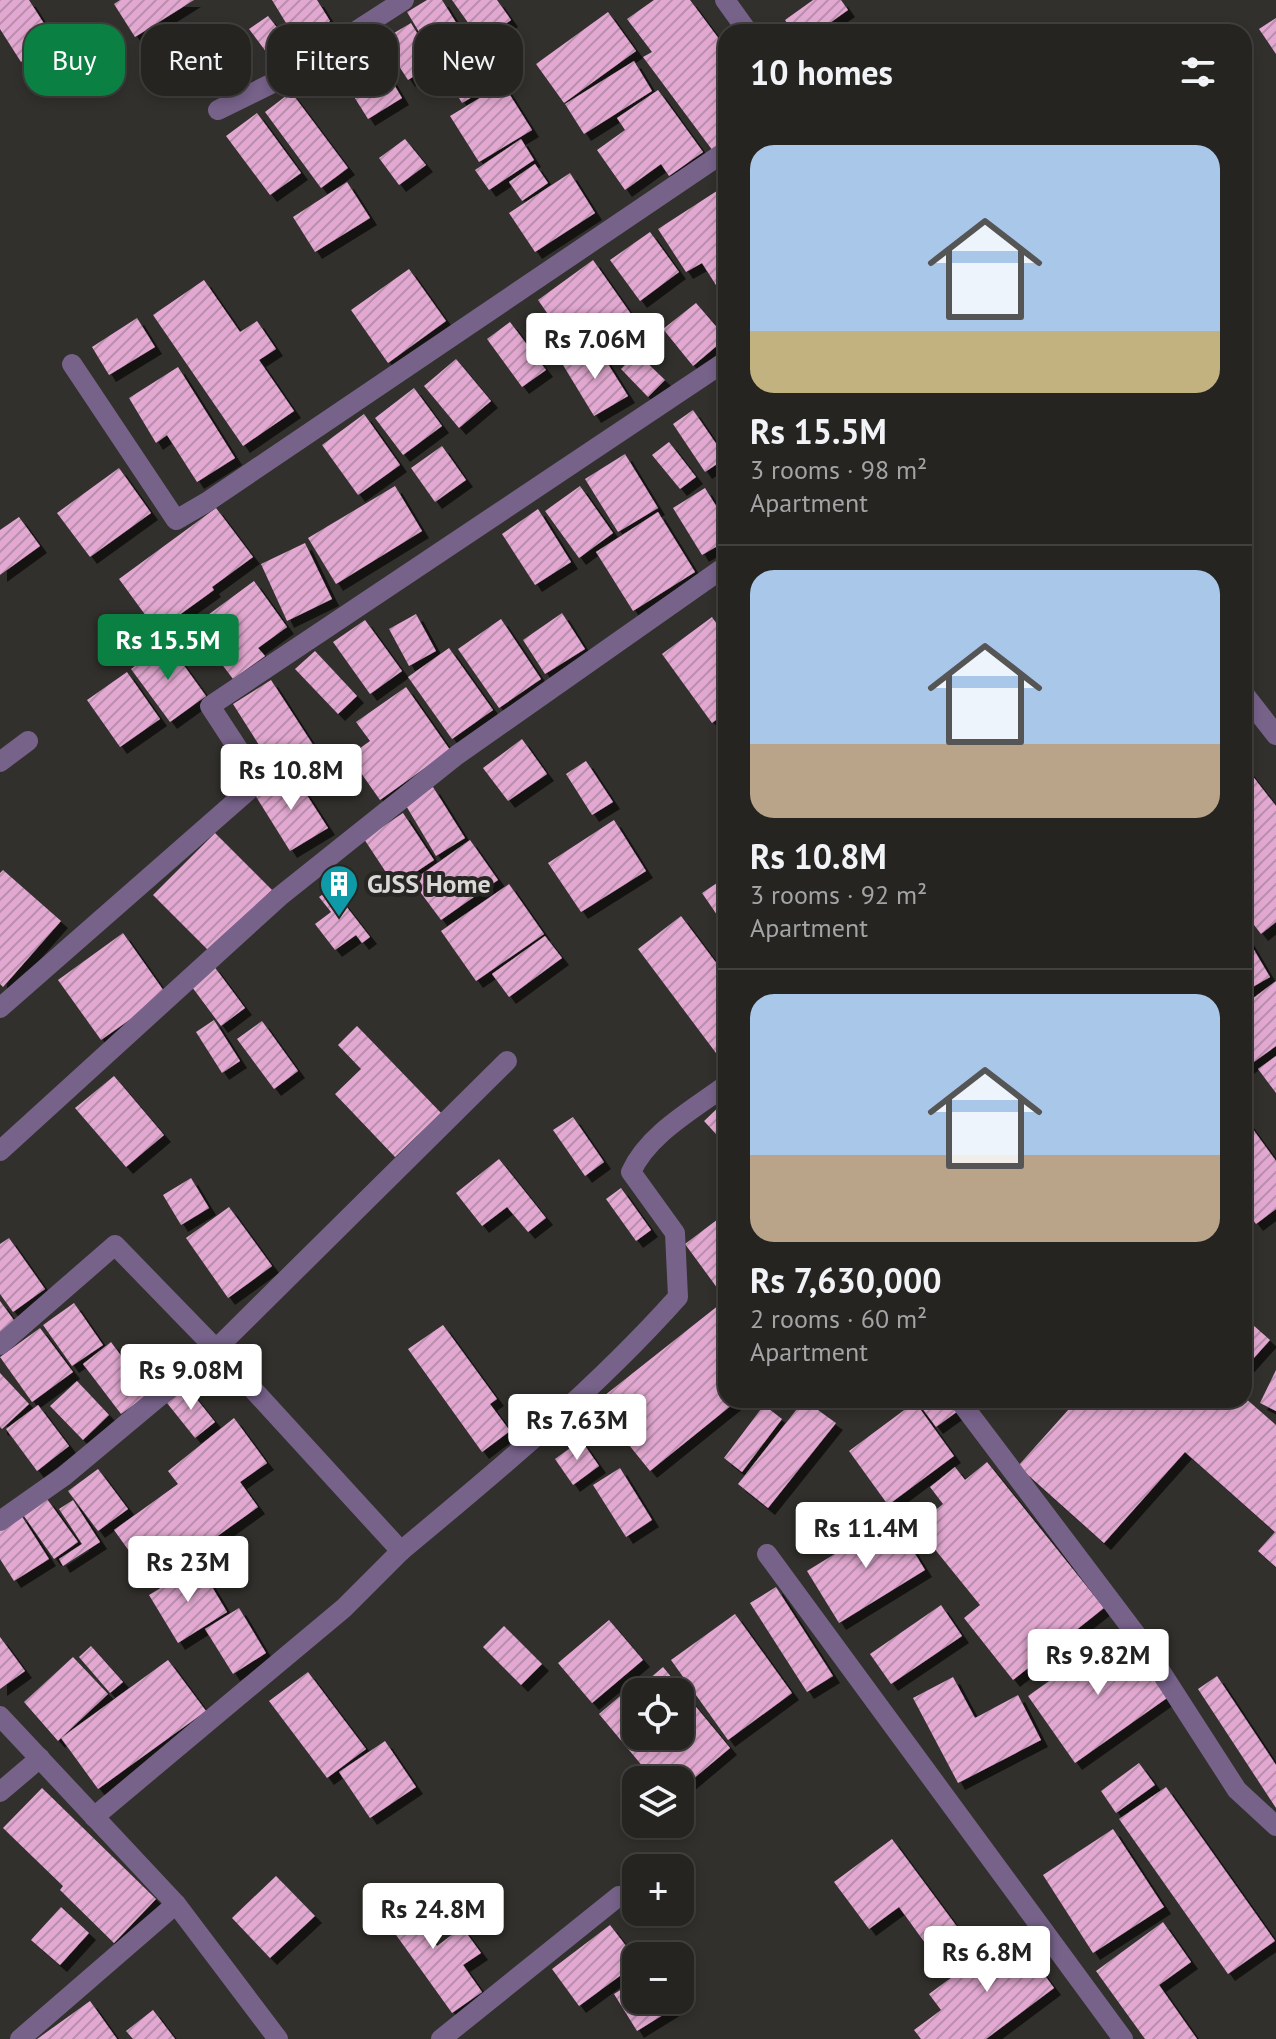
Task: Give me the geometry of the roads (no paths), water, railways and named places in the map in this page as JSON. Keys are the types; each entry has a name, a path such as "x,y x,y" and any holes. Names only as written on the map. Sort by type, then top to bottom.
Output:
{"street":[{"path":"218,110 285,77 404,0"},
{"path":"725,0 742,24"},
{"path":"72,364 176,520 718,156"},
{"path":"0,1008 259,781 210,706 718,366"},
{"path":"0,1151 279,897 457,755 718,572"},
{"path":"1252,705 1276,735"},
{"path":"0,762 28,741"},
{"path":"0,1521 64,1476 216,1349 507,1061"},
{"path":"94,1817 344,1608 401,1551 478,1488 565,1410 641,1338 678,1297 675,1233 631,1172 639,1155 718,1091"},
{"path":"0,1345 115,1245 216,1349 401,1551"},
{"path":"965,1408 1141,1641 1237,1790 1276,1826"},
{"path":"767,1554 1123,2039"},
{"path":"0,1716 176,1904 278,2039"},
{"path":"0,1792 40,1758"},
{"path":"441,2039 619,1896"},
{"path":"20,2039 176,1904"}],"place":[{"name":"GJSS Home","path":"339,918"}]}
